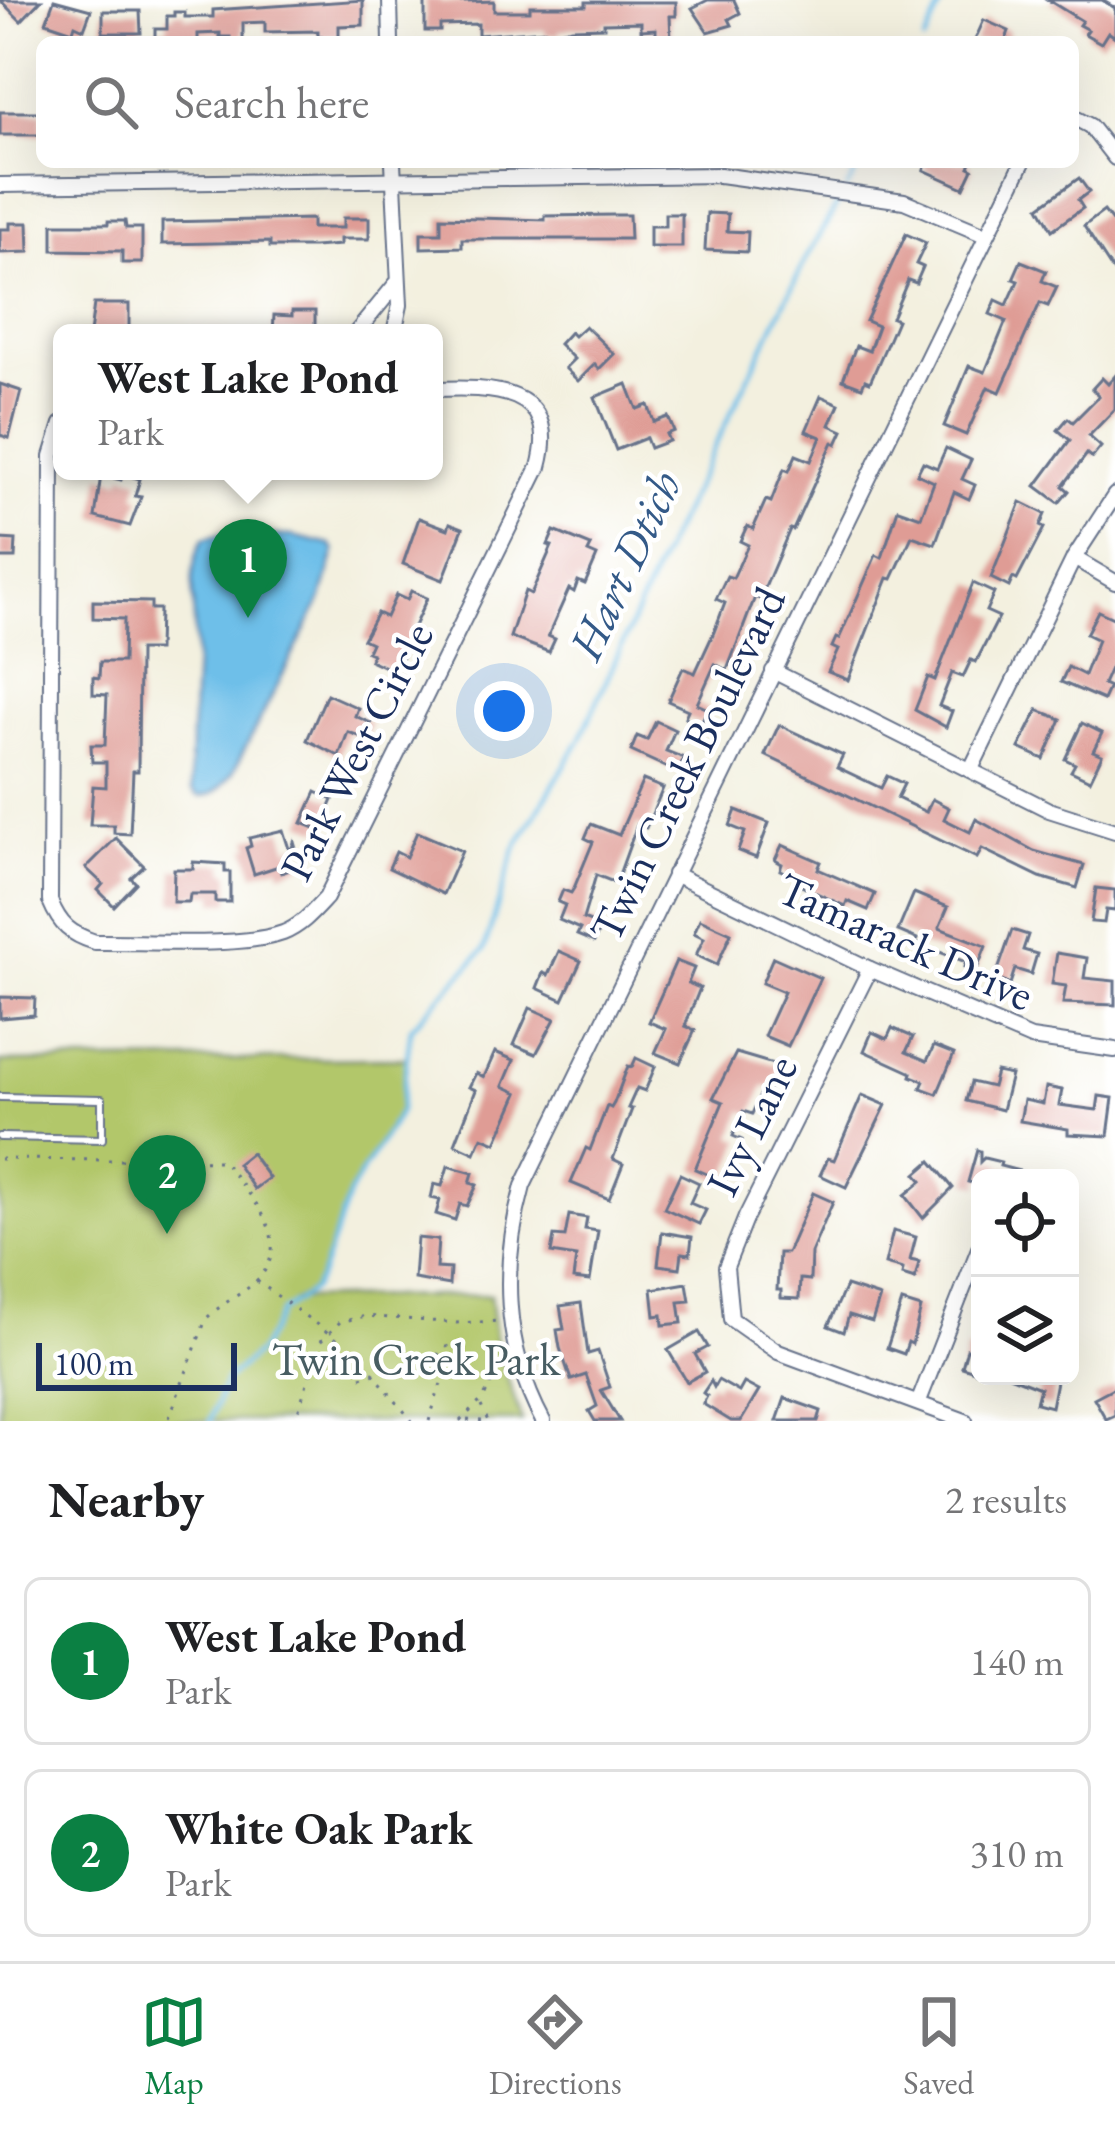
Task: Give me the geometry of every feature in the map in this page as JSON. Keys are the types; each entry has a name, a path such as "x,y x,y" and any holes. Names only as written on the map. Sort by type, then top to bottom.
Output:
{"street":[{"path":"391,0 391,36"},
{"path":"1079,120 1090,125 1115,158"},
{"path":"394,168 400,305 396,324"},
{"name":"Twin Creek Boulevard","path":"541,1418 520,1364 511,1320 507,1259 523,1186 1020,168"},
{"path":"0,184 720,176 904,201 986,235"},
{"path":"368,324 396,284"},
{"name":"Park West Circle","path":"53,453 50,901 59,923 95,942 256,939 285,933 307,920 326,898 538,467 544,447 530,407 511,392 488,387 443,389"},
{"path":"971,770 1074,558 1115,495"},
{"path":"1074,558 1115,582"},
{"path":"773,671 1049,810 1115,831"},
{"name":"Tamarack Drive","path":"674,874 870,969 1031,1038 1115,1050"},
{"name":"Ivy Lane","path":"870,969 726,1267 731,1319 778,1352 919,1401"},
{"path":"965,1421 919,1401 971,1269"}],"lane":[{"path":"0,1097 102,1099 102,1138 0,1137"}],"path":[{"path":"0,1159 223,1161 268,1223 270,1253 256,1280 206,1319 168,1421"},
{"path":"256,1280 338,1340"},
{"path":"295,1421 320,1342 340,1322 367,1316 456,1323 511,1320"},
{"path":"446,1347 459,1348 464,1364 458,1372 445,1372 439,1366 439,1353 446,1347"},
{"path":"361,1377 373,1373 379,1362"},
{"path":"462,1420 480,1403 497,1371 520,1364"},
{"path":"429,1421 445,1372"},
{"path":"373,1373 412,1421"},
{"path":"462,1420 486,1421 480,1403"}],"green space":[{"name":"Twin Creek Park","path":"407,1058 400,1111 350,1192 320,1276 312,1290 297,1299 490,1295 496,1344 522,1421 0,1421 0,1062"}],"water":[{"path":"292,536 331,545 335,551 322,598 232,774 214,793 198,796 190,772 195,645 192,583 203,539"}],"building":[{"path":"0,0 41,0 21,21"},
{"path":"54,0 91,10 84,29 75,25 73,31 46,22"},
{"path":"363,0 363,25 339,26 339,36 318,36 318,31 265,32 265,22 243,23 243,36 155,36 155,29 167,29 167,16 174,12 213,17 213,10"},
{"path":"425,0 494,1 494,11 586,6 586,2 676,2 676,16 670,16 671,36 656,36 656,29 641,30 641,22 572,28 559,35 545,35 545,30 478,35 478,24 440,25 440,31 425,31"},
{"path":"708,0 734,0 740,13 729,19 732,25 708,32 692,8"},
{"path":"1048,0 1102,0 1115,8 1115,37 1108,32 1101,43 1085,34 1088,30 1079,25 1082,21"},
{"path":"103,11 140,11 141,33 103,33"},
{"path":"984,20 1009,31 1007,36 977,36"},
{"path":"0,112 36,112 36,135 0,135"},
{"path":"925,168 973,169 964,188"},
{"path":"1079,178 1089,192 1078,200 1083,208 1052,230 1039,207"},
{"path":"1104,211 1115,225 1115,274 1084,226"},
{"path":"707,213 728,214 727,231 748,232 747,252 705,250"},
{"path":"665,214 682,214 682,247 650,247 650,226 665,226"},
{"path":"629,215 630,239 462,239 462,247 421,248 421,233 441,233 441,217 545,220 545,216"},
{"path":"343,218 369,218 369,239 340,239 340,245 313,247 270,247 270,242 162,244 162,222 312,219 312,228 343,228"},
{"path":"108,221 142,228 142,263 122,263 122,251 53,250 53,224"},
{"path":"10,223 28,223 29,252 0,253 0,229 10,229"},
{"path":"906,234 926,243 916,264 923,267 916,283 908,280 889,339 870,382 865,380 862,387 843,380 856,346 869,351 878,326 866,321"},
{"path":"1021,261 1046,271 1042,281 1057,287 1048,306 1040,303 1000,392 988,387 966,435 944,426 969,366 985,372 1006,321 990,314 996,300 1007,305"},
{"path":"94,304 129,304 129,324 91,324"},
{"path":"292,311 315,311 315,324 274,324 274,315 292,316"},
{"path":"585,326 614,354 578,381 565,368 574,359 559,344 570,332 574,336"},
{"path":"1115,376 1115,409 1089,436 1101,447 1092,458 1087,454 1063,486 1069,491 1059,503 1036,486 1070,440 1058,430 1099,396 1092,389 1102,378 1108,384"},
{"path":"0,384 21,391 9,438 0,435"},
{"path":"627,384 637,409 648,405 654,422 668,417 674,431 666,434 669,441 650,448 646,438 616,450 595,397"},
{"path":"821,396 839,404 830,425 843,431 790,529 760,599 755,597 727,670 715,664 697,704 708,709 700,724 685,717 688,710 668,701 683,668 695,673 714,632 725,603 716,599 727,576 733,578 748,545 740,541 747,526 753,529 796,455 811,461 821,437 806,431"},
{"path":"946,448 971,460 962,479 975,485 969,499 954,492 935,544 912,536 892,579 888,578 848,680 828,672 838,650 832,647 876,555 882,558 898,509 921,517 934,482 917,474 923,462 937,468"},
{"path":"100,480 140,480 135,496 141,497 130,526 95,517"},
{"path":"1021,502 1045,514 1040,526 1044,528 1009,587 991,578"},
{"path":"419,518 448,529 450,523 463,528 443,580 403,564"},
{"path":"554,531 591,546 588,552 597,556 585,584 578,581 574,592 569,589 548,636 555,639 549,652 510,637 525,591 531,594 552,546 548,545"},
{"path":"0,539 16,540 15,558 0,558"},
{"path":"973,583 994,593 986,611 999,617 976,662 971,660 963,677 952,673 939,706 952,711 946,727 915,710 928,677 935,680"},
{"path":"411,591 427,598 394,671 370,660 371,643 363,639 377,613 386,617 396,595 407,600"},
{"path":"93,601 151,602 151,609 159,609 158,650 139,650 138,771 133,771 130,834 114,833 114,825 90,825 93,786 106,787 106,762 92,762 91,745 105,745 107,695 93,694 93,677 99,678 100,662 123,662 124,619 93,618"},
{"path":"1098,611 1115,619 1115,657 1103,684 1109,687 1103,700 1061,682 1068,667 1084,675 1098,640 1086,634"},
{"path":"327,694 358,708 355,716 371,723 365,738 348,732 339,756 307,740"},
{"path":"1038,710 1061,719 1044,759 1019,748"},
{"path":"656,721 675,730 666,751 684,758 677,772 631,751 637,736 647,740"},
{"path":"1082,723 1102,733 1093,751 1102,755 1090,780 1071,771 1075,764 1065,759"},
{"path":"779,725 843,755 837,767 881,788 887,776 904,784 897,798 926,812 932,799 949,808 944,819 970,832 976,819 1034,851 1084,865 1077,888 1040,877 982,849 977,858 765,755"},
{"path":"643,780 663,788 646,828 637,825 616,883 596,875 583,919 601,926 594,942 559,920 565,905 558,902 563,890 571,893 574,888 593,842 585,838 591,824 619,835"},
{"path":"316,792 333,800 320,830 302,823"},
{"path":"736,810 769,823 756,858 738,851 745,832 730,826"},
{"path":"283,830 290,852 294,842 301,866 281,873 279,866 254,874 246,848 251,846 249,838"},
{"path":"417,832 462,851 443,894 389,868 396,852 406,857"},
{"path":"116,838 144,866 131,878 136,883 114,906 98,890 103,884 86,868"},
{"path":"782,845 821,862 818,869 875,894 868,910 847,901 845,906 795,883 798,878 780,870 782,864 775,860"},
{"path":"193,862 225,864 225,872 230,872 230,902 215,902 215,894 190,894 189,902 173,902 174,869 193,869"},
{"path":"1096,888 1115,890 1115,911 1106,910 1104,923 1091,922"},
{"path":"914,893 948,907 939,928 986,946 976,972 964,967 966,962 898,931"},
{"path":"700,919 731,933 717,965 696,955 704,938 694,933"},
{"path":"1012,930 1028,935 1023,950 1037,954 1031,974 1015,969 1010,984 995,979"},
{"path":"559,951 581,961 563,1000 537,988"},
{"path":"1057,953 1087,958 1084,978 1115,981 1115,1005 1063,1003 1066,986 1052,984"},
{"path":"773,957 820,978 788,1046 764,1036 784,992 762,983"},
{"path":"676,961 694,968 688,983 700,988 685,1026 695,1030 680,1063 655,1053 666,1029 649,1022"},
{"path":"0,997 35,998 34,1015 0,1018"},
{"path":"530,1008 555,1019 536,1054 514,1045"},
{"path":"892,1028 913,1037 906,1052 927,1061 934,1046 954,1054 937,1094 921,1088 924,1081 912,1073 864,1051 872,1032 887,1039"},
{"path":"495,1052 514,1060 503,1086 518,1093 496,1143 482,1137 475,1153 455,1144 476,1090 469,1087 476,1073 484,1077"},
{"path":"736,1053 780,1066 770,1088 764,1086 752,1114 743,1111 733,1136 742,1140 725,1182 695,1169 723,1102 713,1098"},
{"path":"636,1058 655,1067 645,1091 637,1088 628,1108 632,1109 613,1159 623,1164 609,1199 571,1183"},
{"path":"996,1072 1011,1075 1002,1110 966,1101 971,1082 992,1087"},
{"path":"1046,1087 1062,1090 1059,1105 1097,1110 1099,1096 1113,1098 1108,1136 1068,1134 1068,1129 1020,1121 1024,1100 1043,1104"},
{"path":"862,1095 886,1105 846,1187 820,1175 828,1158 834,1160"},
{"path":"977,1150 980,1162 984,1158 1012,1169 972,1169"},
{"path":"251,1153 269,1178 254,1189 237,1164"},
{"path":"931,1161 953,1188 923,1218 905,1195 922,1181 916,1174"},
{"path":"448,1166 473,1173 470,1183 477,1185 467,1206 460,1204 455,1220 436,1214 440,1200 431,1198 434,1184 442,1186"},
{"path":"680,1174 699,1183 690,1203 706,1210 699,1224 664,1208"},
{"path":"813,1193 833,1202 811,1253 810,1280 800,1279 799,1299 781,1298 777,1290 779,1253 787,1253"},
{"path":"569,1215 587,1218 585,1229 598,1231 590,1281 573,1279 576,1257 551,1253 554,1236 565,1237"},
{"path":"893,1231 916,1237 910,1260 919,1262 915,1279 885,1264"},
{"path":"662,1232 692,1237 690,1254 682,1253 680,1268 658,1265"},
{"path":"417,1238 438,1240 436,1268 450,1269 449,1285 414,1279"},
{"path":"687,1283 690,1301 679,1302 682,1323 663,1325 662,1315 655,1316 652,1289"},
{"path":"846,1286 880,1297 872,1322 849,1315 844,1332 828,1326"},
{"path":"902,1302 921,1308 912,1344 908,1342 904,1354 887,1348"},
{"path":"581,1303 588,1354 598,1351 610,1387 601,1390 620,1421 595,1421 589,1411 597,1406 586,1375 571,1380 560,1348 557,1330 564,1329 560,1306"},
{"path":"699,1332 708,1347 695,1354 705,1372 687,1382 668,1350"},
{"path":"967,1349 971,1350 971,1370 962,1367"},
{"path":"718,1380 739,1392 744,1383 759,1391 741,1421 731,1421 703,1404 707,1396 703,1393 711,1381 714,1387"},
{"path":"1032,1385 1055,1385 1051,1407 1036,1403 1040,1388"},
{"path":"1115,1387 1115,1415 1106,1419 1094,1398"},
{"path":"785,1398 821,1411 818,1421 777,1421"}],"waterway":[{"name":"Hart Dtich","path":"927,36 944,0"},
{"name":"Hart Dtich","path":"847,188 859,168"},
{"name":"Hart Dtich","path":"210,1421 225,1381 260,1350 281,1312 312,1290 320,1276 350,1192 400,1111 411,1028 484,950 515,849 580,740 666,546 808,255 841,198"}],"place":[{"name":"West Lake Pond","path":"248,618"},
{"name":"White Oak Park","path":"167,1234"}]}
